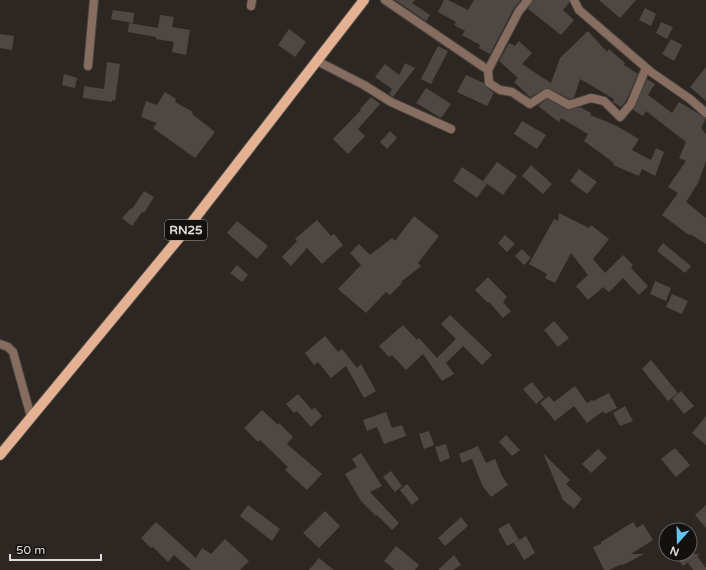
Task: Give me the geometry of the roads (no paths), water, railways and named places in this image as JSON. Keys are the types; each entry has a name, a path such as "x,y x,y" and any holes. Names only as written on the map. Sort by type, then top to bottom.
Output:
{"main road":[{"name":"RN25","path":"0,455 189,226 364,0"}],"street":[{"path":"88,66 94,0"},
{"path":"385,0 488,70"},
{"path":"528,0 519,11 488,70 489,83 500,90 512,92 530,104 547,93 569,105 591,98 604,101 620,117 631,104 646,68"},
{"path":"574,0 579,10 646,68 690,99 706,113"},
{"path":"317,61 364,85 391,102 452,129"},
{"path":"0,344 8,347 12,352 31,417"}]}
